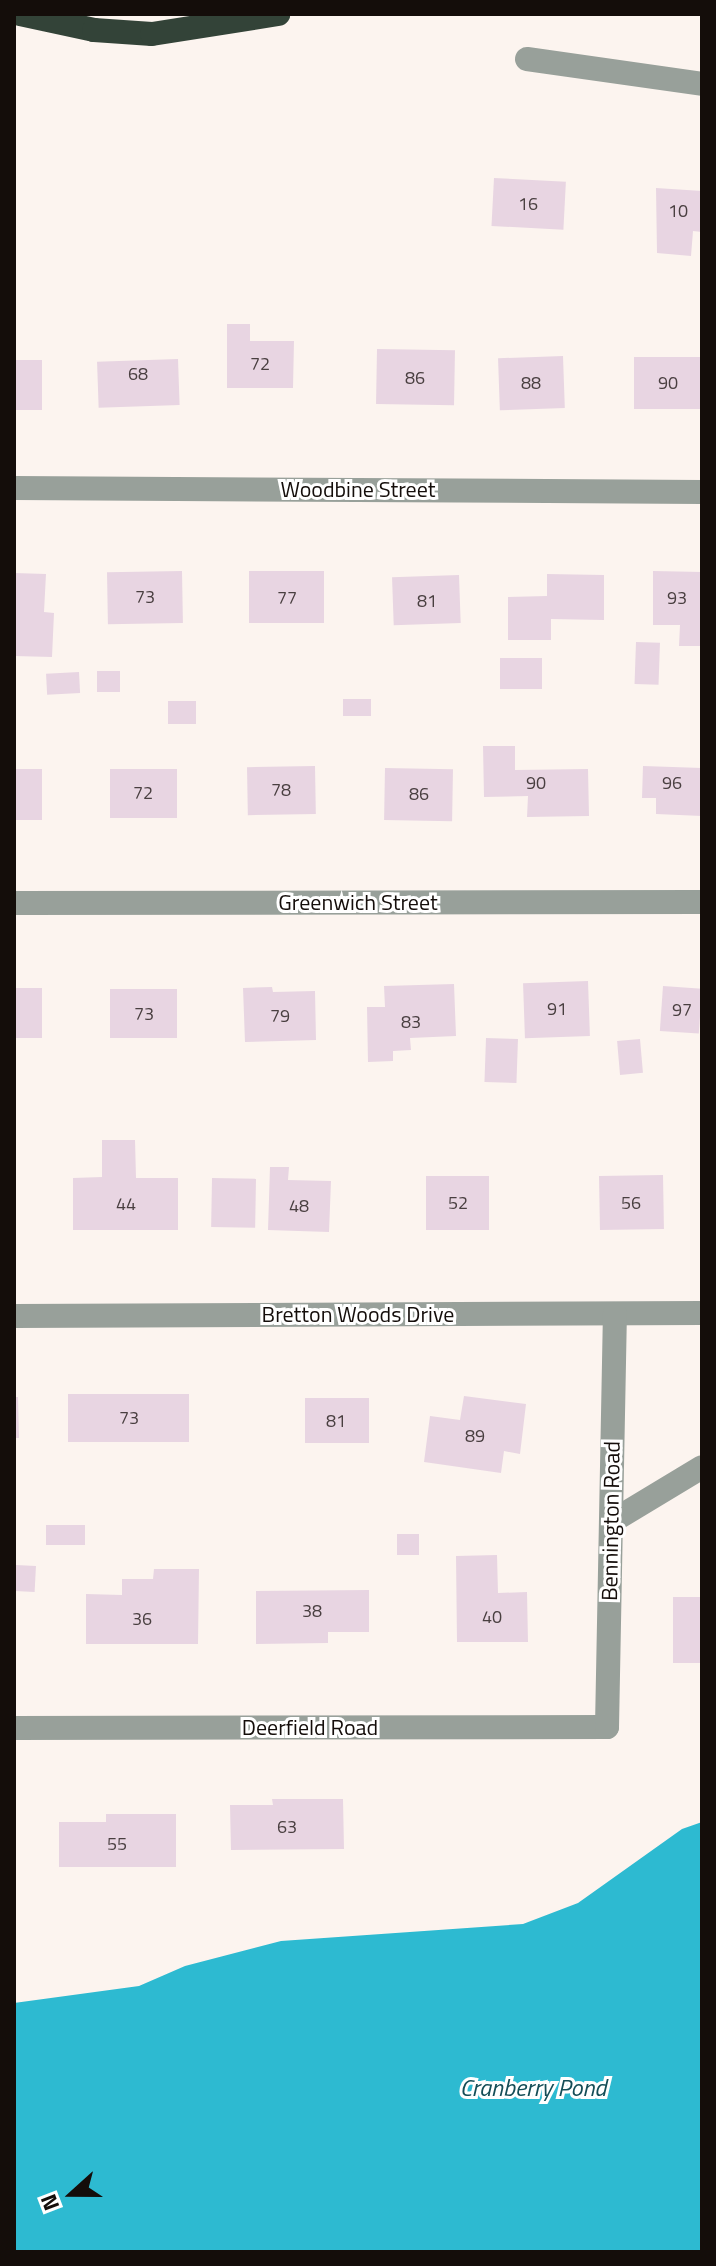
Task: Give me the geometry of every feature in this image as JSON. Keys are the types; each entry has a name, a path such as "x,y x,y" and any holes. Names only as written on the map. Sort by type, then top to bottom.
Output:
{"highway":[{"path":"20,14 94,30 152,34 278,14"}],"street":[{"path":"527,59 702,84"},
{"name":"Woodbine Street","path":"14,488 702,492"},
{"name":"Greenwich Street","path":"14,903 702,902"},
{"name":"Bretton Woods Drive","path":"14,1316 702,1313"},
{"name":"Bennington Road","path":"607,1727 615,1314"},
{"path":"611,1522 702,1467"},
{"name":"Deerfield Road","path":"14,1728 607,1727"}],"water":[{"name":"Cranberry Pond","path":"702,1822 702,2252 14,2252 14,2003 139,1986 185,1966 281,1941 523,1924 578,1903 682,1829"}],"building":[{"path":"494,178 566,182 563,230 491,226"},
{"path":"656,188 702,191 702,232 693,231 691,256 657,253"},
{"path":"227,324 250,324 250,341 294,341 293,388 227,388"},
{"path":"377,349 455,350 454,405 376,404"},
{"path":"563,356 565,408 500,410 498,358"},
{"path":"634,357 702,357 702,409 634,409"},
{"path":"178,359 180,405 99,408 97,362"},
{"path":"14,360 42,360 42,410 14,410"},
{"path":"182,571 183,623 108,624 107,572"},
{"path":"249,571 324,571 324,623 249,623"},
{"path":"653,571 702,572 702,646 679,646 680,625 653,625"},
{"path":"14,573 46,574 44,612 54,613 52,657 14,656"},
{"path":"547,574 604,575 604,620 551,619 551,640 508,640 508,597 547,596"},
{"path":"459,575 461,623 394,625 392,577"},
{"path":"636,642 660,643 659,685 635,684"},
{"path":"500,658 542,658 542,689 500,689"},
{"path":"97,671 120,671 120,692 97,692"},
{"path":"79,672 80,693 47,695 46,674"},
{"path":"343,699 371,699 371,716 343,716"},
{"path":"168,701 196,701 196,724 168,724"},
{"path":"483,746 515,746 515,770 588,769 589,816 527,817 528,796 484,797"},
{"path":"315,766 316,814 248,815 247,767"},
{"path":"643,766 702,768 702,816 656,814 656,798 642,798"},
{"path":"385,768 453,769 452,821 384,820"},
{"path":"14,769 42,769 42,820 14,820"},
{"path":"110,769 177,769 177,818 110,818"},
{"path":"588,981 590,1036 525,1038 523,983"},
{"path":"454,984 456,1036 410,1038 411,1050 393,1051 393,1061 368,1062 367,1007 385,1007 384,986"},
{"path":"663,986 702,989 699,1034 660,1031"},
{"path":"272,987 273,992 315,991 316,1040 245,1042 243,988"},
{"path":"14,988 42,988 42,1038 14,1038"},
{"path":"110,989 177,989 177,1038 110,1038"},
{"path":"486,1038 518,1039 516,1083 484,1082"},
{"path":"640,1039 643,1073 620,1075 617,1041"},
{"path":"102,1140 135,1140 136,1178 178,1178 178,1230 73,1230 73,1178 102,1177"},
{"path":"270,1167 289,1167 288,1180 331,1181 329,1232 268,1230"},
{"path":"663,1175 664,1229 600,1230 599,1176"},
{"path":"426,1176 489,1176 489,1230 426,1230"},
{"path":"212,1178 256,1179 255,1228 211,1227"},
{"path":"68,1394 189,1394 189,1442 68,1442"},
{"path":"464,1396 526,1404 520,1454 504,1451 501,1473 424,1462 430,1416 460,1420"},
{"path":"14,1397 18,1397 19,1438 14,1438"},
{"path":"305,1398 369,1398 369,1443 305,1443"},
{"path":"46,1525 85,1525 85,1545 46,1545"},
{"path":"397,1534 419,1534 419,1555 397,1555"},
{"path":"497,1555 498,1593 527,1592 528,1642 457,1642 456,1556"},
{"path":"16,1565 36,1566 35,1592 15,1591"},
{"path":"154,1569 199,1569 198,1644 86,1644 86,1594 122,1595 122,1579 153,1579"},
{"path":"369,1590 369,1632 328,1632 328,1643 256,1644 256,1591"},
{"path":"673,1597 702,1597 702,1663 673,1663"},
{"path":"272,1799 343,1799 344,1849 231,1850 230,1805 273,1805"},
{"path":"106,1814 176,1814 176,1867 59,1867 59,1822 106,1822"}]}
